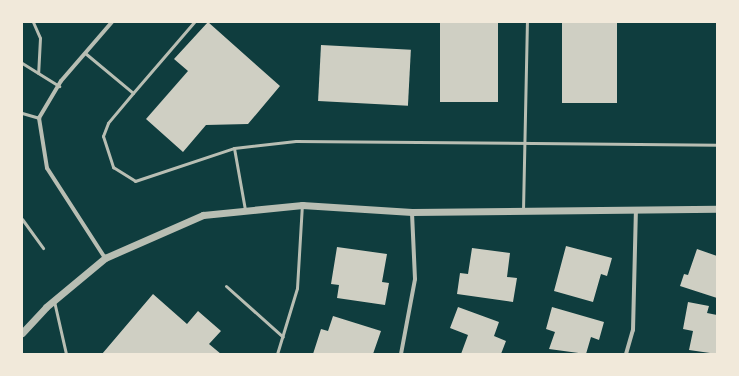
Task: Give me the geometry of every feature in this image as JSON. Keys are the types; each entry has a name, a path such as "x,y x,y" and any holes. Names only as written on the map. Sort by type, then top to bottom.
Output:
{"street":[{"path":"105,258 47,168 39,118 59,86 112,22"},
{"path":"22,333 54,301 105,258 203,215 302,205 412,212 717,209"},
{"path":"626,354 633,330 636,210"},
{"path":"401,354 415,279 412,212"}],"lane":[{"path":"33,22 40,38 38,73"},
{"path":"194,22 108,123 103,136 114,167 123,175 135,181 234,148 296,141 717,145"},
{"path":"523,211 526,143 527,22"},
{"path":"85,53 133,93"},
{"path":"22,63 59,86"},
{"path":"22,113 39,118"},
{"path":"234,148 245,211"},
{"path":"277,354 297,288 302,205"},
{"path":"22,219 43,248"},
{"path":"226,286 283,337"},
{"path":"54,301 66,354"}],"building":[{"path":"208,22 280,86 248,124 206,125 183,152 146,119 188,71 174,59"},
{"path":"440,22 498,22 498,102 440,102"},
{"path":"562,22 617,22 617,103 562,103"},
{"path":"321,45 411,50 408,106 318,101"},
{"path":"566,246 612,258 607,276 601,274 593,302 554,291"},
{"path":"337,247 387,254 382,282 389,283 385,305 337,298 339,285 331,284"},
{"path":"472,248 510,253 507,277 517,278 513,302 457,294 460,273 468,274"},
{"path":"697,249 717,256 717,298 680,286 684,274 688,275"},
{"path":"153,294 187,324 198,311 221,331 209,344 221,354 102,354"},
{"path":"688,302 709,306 707,313 717,315 717,354 689,350 693,331 683,329"},
{"path":"458,307 499,322 494,336 506,341 501,354 461,354 468,335 450,328"},
{"path":"552,307 604,322 599,340 591,337 586,354 549,349 555,332 546,329"},
{"path":"333,316 381,331 373,354 313,354 321,329 328,331"}]}
